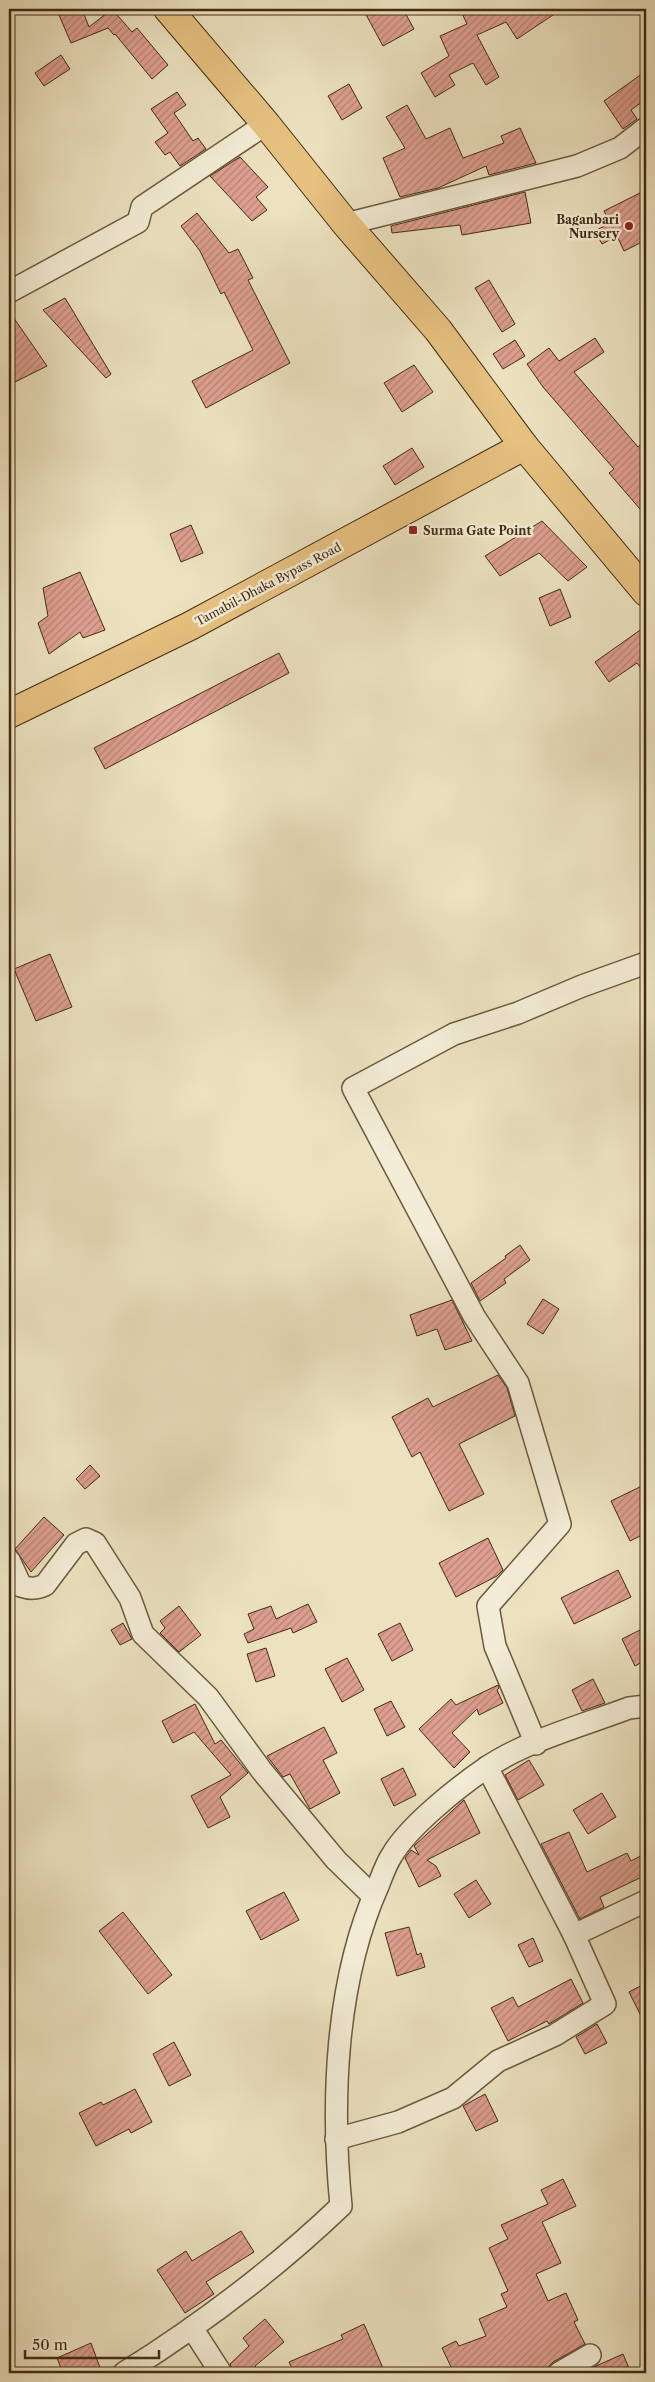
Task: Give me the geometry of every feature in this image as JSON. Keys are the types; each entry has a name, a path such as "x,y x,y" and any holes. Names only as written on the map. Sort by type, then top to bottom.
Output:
{"highway":[{"path":"168,9 266,124 346,224 438,330 524,446 646,592"},
{"name":"Tamabil-Dhaka Bypass Road","path":"9,714 190,626 524,446"}],"street":[{"path":"9,292 138,222 142,207 266,124"},
{"path":"346,224 577,166 620,148 646,128"},
{"path":"536,1744 495,1646 488,1606 560,1524 518,1383 474,1316 352,1088 454,1034 518,1013 582,986 646,963"},
{"path":"9,1560 21,1586 29,1589 38,1588 45,1585 76,1544 86,1539 96,1543 130,1598 144,1634 208,1697 262,1770 329,1853 373,1896"},
{"path":"124,2373 192,2328 291,2253 341,2206 336,2139 337,2077 346,2001 364,1918 392,1855 415,1827 487,1767 536,1744 629,1708 646,1706"},
{"path":"336,2139 398,2122 453,2098 498,2061 555,2035 605,2004 574,1935 487,1767"},
{"path":"574,1935 646,1901"},
{"path":"192,2328 221,2373"},
{"path":"559,2373 590,2356"}],"building":[{"path":"74,9 82,9 89,27 112,9 132,32 137,28 168,65 152,79 108,28 71,43 59,15"},
{"path":"363,9 403,9 414,29 383,46"},
{"path":"460,9 562,9 517,39 506,22 477,35 499,77 486,85 473,63 449,75 455,85 435,97 421,73 449,56 440,36 467,24"},
{"path":"61,55 70,69 44,86 35,73"},
{"path":"646,71 646,99 631,110 637,119 623,129 604,101"},
{"path":"349,84 362,108 342,120 328,96"},
{"path":"177,92 186,105 174,113 193,141 198,138 206,149 180,166 170,152 165,155 155,142 168,133 151,109"},
{"path":"407,105 426,139 450,128 463,158 504,143 501,136 520,128 536,163 489,175 486,166 438,188 400,197 383,158 405,148 386,117"},
{"path":"240,157 268,187 256,197 267,210 252,221 210,176"},
{"name":"Baganbari Nursery","path":"646,190 646,240 624,251 617,236 602,244 595,231 610,223 604,211"},
{"path":"525,192 531,223 462,235 460,225 392,233 391,226"},
{"path":"197,213 229,253 238,249 253,278 248,280 290,363 206,408 192,381 253,350 224,292 221,294 200,251 181,226"},
{"path":"489,280 515,324 502,332 475,288"},
{"path":"65,298 111,374 106,378 43,310"},
{"path":"9,311 47,366 9,385"},
{"path":"595,338 604,352 574,372 638,447 646,440 646,516 609,473 614,469 543,387 527,364 549,348 559,361"},
{"path":"515,340 525,356 503,369 493,354"},
{"path":"414,365 433,392 402,412 384,383"},
{"path":"412,448 424,467 395,485 383,466"},
{"path":"542,521 587,567 568,581 539,553 500,576 485,556"},
{"path":"191,525 203,553 181,562 170,534"},
{"path":"80,572 105,630 83,638 80,632 49,654 38,623 48,616 43,588"},
{"path":"560,589 571,617 550,626 539,598"},
{"path":"646,626 646,675 637,663 609,682 595,662"},
{"path":"279,653 289,673 105,769 94,748"},
{"path":"50,954 72,1007 36,1021 14,969"},
{"path":"520,1245 530,1260 504,1279 506,1283 480,1301 471,1283 506,1258 505,1256"},
{"path":"543,1299 559,1309 543,1334 527,1324"},
{"path":"452,1300 472,1341 445,1350 437,1329 417,1336 410,1315"},
{"path":"498,1375 507,1388 515,1416 459,1444 484,1494 449,1511 420,1452 412,1457 392,1417 428,1398 433,1407"},
{"path":"90,1465 100,1476 85,1489 76,1479"},
{"path":"646,1484 646,1533 630,1541 611,1501"},
{"path":"44,1517 64,1535 31,1572 15,1549"},
{"path":"488,1538 503,1570 497,1576 456,1597 439,1563"},
{"path":"618,1570 631,1597 574,1624 561,1598"},
{"path":"308,1604 317,1622 293,1633 291,1628 248,1643 244,1634 254,1629 248,1614 271,1606 276,1619"},
{"path":"179,1606 201,1635 179,1652 160,1633 165,1628 160,1621"},
{"path":"123,1623 132,1639 120,1645 111,1630"},
{"path":"400,1623 413,1650 392,1661 378,1634"},
{"path":"646,1627 646,1660 635,1666 622,1639"},
{"path":"266,1648 275,1676 256,1682 247,1654"},
{"path":"347,1658 364,1690 342,1702 325,1669"},
{"path":"593,1679 605,1703 582,1711 572,1690"},
{"path":"498,1685 499,1688 497,1690 503,1703 479,1715 477,1709 452,1733 470,1752 454,1768 419,1729 451,1699 456,1705"},
{"path":"391,1701 405,1727 387,1736 374,1709"},
{"path":"195,1704 215,1744 221,1740 248,1773 220,1797 230,1817 208,1828 191,1796 231,1775 194,1732 173,1743 162,1721"},
{"path":"324,1727 337,1753 323,1760 340,1793 310,1809 290,1774 283,1777 267,1756"},
{"path":"529,1760 544,1785 518,1800 505,1775"},
{"path":"403,1768 416,1795 394,1806 381,1779"},
{"path":"602,1793 616,1817 588,1834 573,1810"},
{"path":"464,1800 480,1833 427,1860 436,1866 441,1876 419,1887 405,1858 411,1850 419,1855 414,1846"},
{"path":"569,1832 587,1872 627,1853 631,1861 646,1853 646,1875 600,1897 604,1907 580,1919 541,1844"},
{"path":"476,1880 491,1904 469,1918 454,1894"},
{"path":"284,1892 299,1920 261,1940 246,1911"},
{"path":"123,1912 172,1975 148,1994 99,1931"},
{"path":"409,1927 417,1955 421,1953 425,1967 397,1976 385,1933"},
{"path":"533,1938 543,1961 529,1967 518,1945"},
{"path":"571,1979 583,2003 549,2024 547,2021 508,2041 491,2008 513,1997 518,2007"},
{"path":"646,1983 646,2026 629,1992"},
{"path":"597,2024 607,2043 585,2054 576,2037"},
{"path":"174,2042 191,2075 169,2086 153,2054"},
{"path":"135,2089 152,2122 131,2133 129,2129 96,2146 79,2113 101,2102 103,2105"},
{"path":"485,2094 498,2121 476,2131 463,2106"},
{"path":"563,2179 576,2206 542,2222 561,2263 536,2274 548,2301 566,2293 578,2320 574,2322 585,2344 553,2362 548,2367 547,2373 454,2373 442,2348 456,2341 459,2346 486,2336 479,2319 507,2307 501,2294 508,2291 489,2248 508,2239 501,2225 548,2204 541,2190"},
{"path":"241,2231 254,2252 206,2282 214,2294 185,2313 157,2270 186,2251 192,2261"},
{"path":"265,2319 284,2342 255,2366 262,2373 233,2373 230,2364 249,2346 243,2338"},
{"path":"364,2324 385,2373 294,2373 289,2362 343,2339 341,2335"},
{"path":"91,2343 102,2373 63,2373 57,2358"},
{"path":"623,2354 631,2373 583,2373 596,2366"}],"place":[{"name":"Baganbari Nursery","path":"629,226"},
{"name":"Surma Gate Point","path":"413,530"}]}
